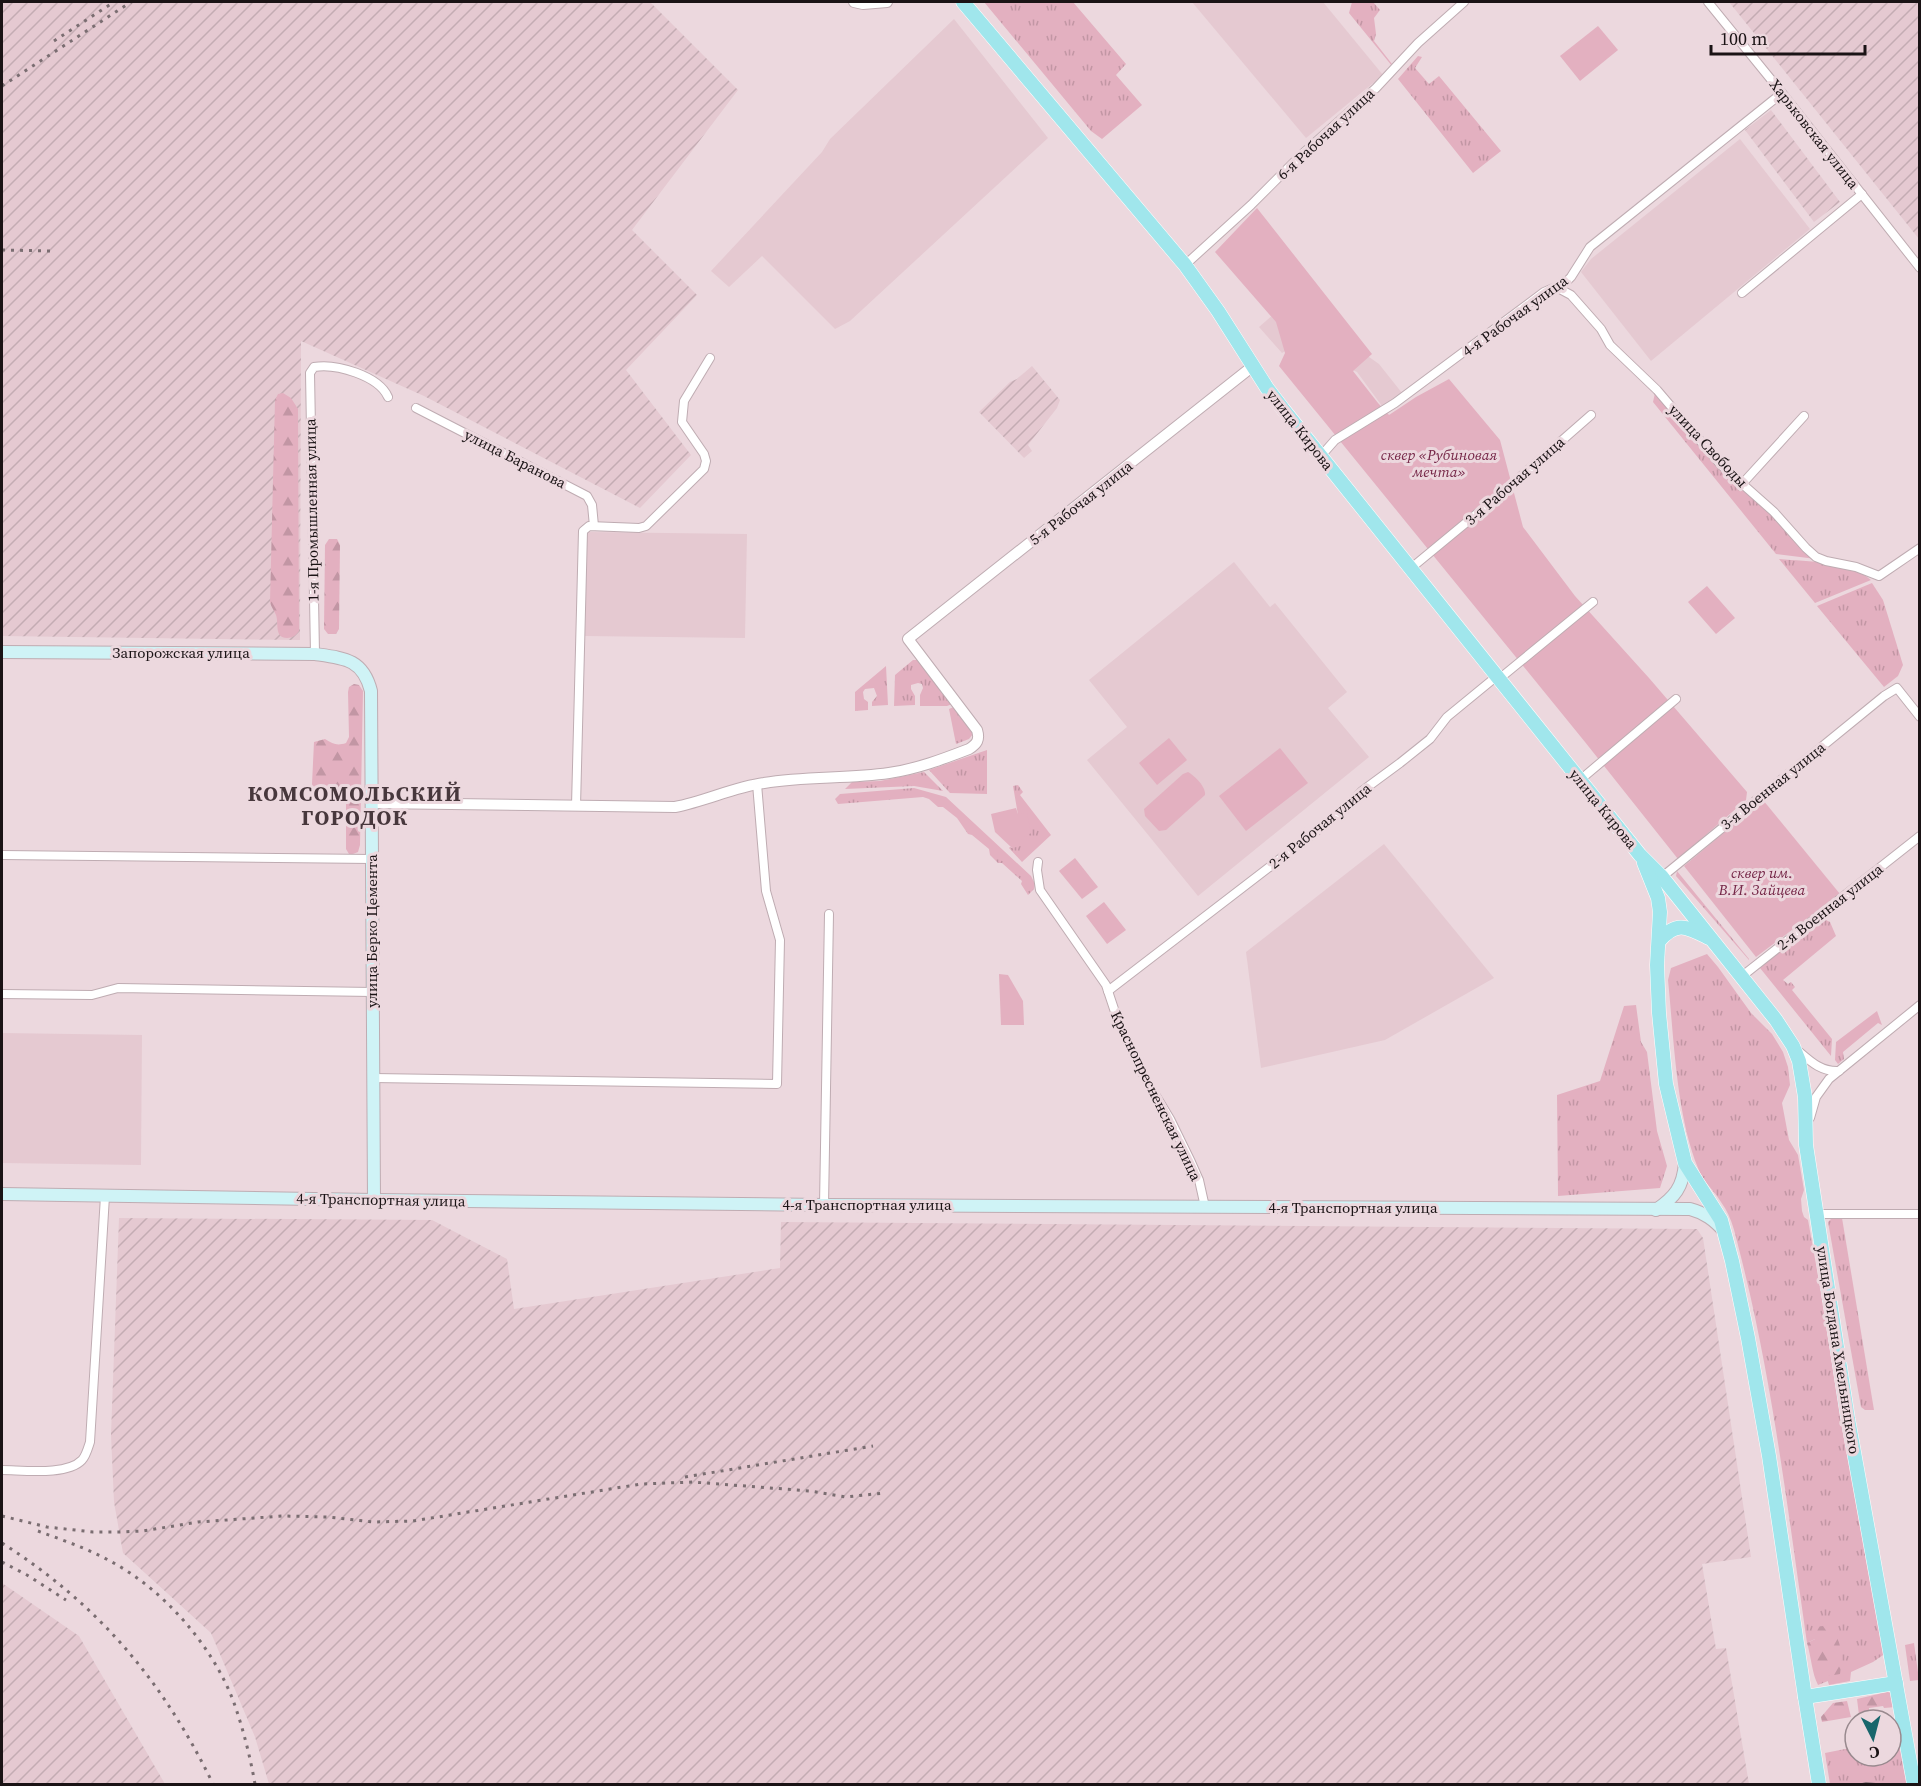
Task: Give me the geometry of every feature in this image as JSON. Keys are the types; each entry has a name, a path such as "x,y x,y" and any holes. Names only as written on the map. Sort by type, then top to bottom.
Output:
{"main road":[{"name":"улица Кирова","path":"963,2 1185,264 1267,388 1320,457 1641,856 1662,877 1712,939"},
{"name":"Запорожская улица","path":"2,652 315,654 344,658 358,665"},
{"name":"улица Берко Цемента","path":"358,665 368,678 371,691 374,1200"},
{"name":"улица Кирова","path":"1641,856 1658,898 1659,941"},
{"path":"1712,939 1690,928 1681,927 1667,932 1659,941 1657,965 1659,1013 1666,1084 1685,1163 1715,1210 1725,1232 1748,1338 1769,1456 1819,1785"},
{"name":"улица Богдана Хмельницкого","path":"1712,939 1776,1020 1793,1046 1802,1076 1806,1133 1848,1419 1914,1785"},
{"path":"1656,1210 1669,1201 1679,1188 1685,1163"},
{"name":"4-я Транспортная улица","path":"2,1194 824,1205 1690,1209 1701,1212 1725,1232"},
{"path":"1804,1697 1896,1683"}],"street":[{"path":"854,2 862,4 887,2"},
{"name":"6-я Рабочая улица","path":"1185,264 1376,88 1418,43 1464,2"},
{"name":"Харьковская улица","path":"1708,2 1920,268"},
{"name":"4-я Рабочая улица","path":"1320,457 1335,440 1395,403 1544,292 1565,283 1590,247 1782,93"},
{"path":"1742,293 1862,194"},
{"name":"улица Свободы","path":"1556,287 1571,295 1601,328 1610,345 1657,390 1721,465 1774,512 1816,556 1879,576 1920,548"},
{"path":"576,806 583,531 589,526 639,528 646,526 704,469 706,461 704,454 682,422 684,401 710,358"},
{"name":"1-я Промышленная улица","path":"315,654 310,373 314,367 332,366 365,376 382,386 388,397"},
{"name":"5-я Рабочая улица","path":"757,784 890,772 922,766 969,749 978,741 977,730 908,639 1253,366"},
{"name":"улица Баранова","path":"416,408 587,496 592,505 594,526"},
{"name":"3-я Рабочая улица","path":"1410,568 1502,493 1591,415"},
{"path":"1742,484 1804,416"},
{"name":"2-я Рабочая улица","path":"1108,992 1345,809 1362,791 1430,739 1447,717 1593,602"},
{"name":"3-я Военная улица","path":"1662,877 1884,696 1897,688 1916,715 1920,717"},
{"path":"1580,780 1676,699"},
{"path":"371,803 675,807 757,784 766,891 780,940 777,1084 373,1078"},
{"name":"2-я Военная улица","path":"1741,977 1920,836"},
{"path":"2,855 372,859"},
{"name":"Краснопресненская улица","path":"1038,862 1040,890 1106,985 1119,1024 1141,1071 1170,1119 1191,1161 1199,1180 1205,1207"},
{"path":"824,1205 829,914"},
{"path":"2,994 92,995 118,988 373,992"},
{"path":"1806,1133 1816,1097 1829,1079 1920,1005"},
{"path":"1793,1046 1821,1069 1839,1071"},
{"path":"2,1470 45,1470 71,1467 83,1459 90,1443 105,1196"},
{"path":"1817,1215 1920,1214"}],"shaded area":[{"path":"2,2 650,2 738,90 632,230 697,295 626,370 691,455 640,508 424,396 301,341 300,640 2,636"},
{"path":"1192,2 1323,2 1383,75 1306,138"},
{"path":"1729,2 1919,2 1919,239"},
{"path":"954,19 1048,138 850,321 835,329 762,256 729,287 711,271 822,152 830,139"},
{"path":"1771,110 1840,202 1814,222 1745,130"},
{"path":"1740,139 1810,229 1651,361 1581,272 1591,259"},
{"path":"1274,314 1359,350 1379,364 1402,393 1382,406 1357,372 1296,345 1282,353 1259,327"},
{"path":"1032,366 1060,400 1057,408 1028,445 1032,451 1024,458 979,412 1010,382"},
{"path":"587,532 747,534 745,638 585,636"},
{"path":"1234,562 1270,607 1275,603 1347,692 1328,708 1369,757 1198,896 1087,760 1127,727 1089,680"},
{"path":"1384,844 1494,978 1385,1040 1261,1068 1246,952"},
{"path":"2,1033 142,1035 141,1165 2,1163"},
{"path":"119,1218 432,1220 507,1259 514,1309 780,1268 781,1222 1697,1229 1703,1238 1751,1557 1702,1564 1716,1649 1726,1648 1749,1784 269,1784 255,1737 211,1633 123,1553 114,1502 111,1435"},
{"path":"2,1583 79,1636 165,1784 2,1784"}],"green space":[{"path":"984,2 1073,2 1126,64 1116,75 1142,105 1102,139 1091,131"},
{"path":"1352,2 1373,2 1380,10 1374,18 1376,34 1374,41 1392,66 1349,13"},
{"path":"1598,26 1618,50 1580,81 1560,56"},
{"path":"1418,56 1422,57 1415,68 1429,84 1439,76 1501,151 1473,173 1398,79"},
{"name":"сквер «Рубиновая мечта»","path":"1257,208 1372,354 1353,371 1389,415 1449,379 1500,440 1523,527 1575,596 1747,792 1746,800 1678,859 1279,366 1285,353 1276,322 1215,252"},
{"path":"283,393 291,398 298,409 299,631 287,638 280,636 276,615 270,602 275,400 278,394"},
{"path":"1655,393 1816,559 1776,554 1653,402"},
{"path":"329,539 337,539 340,545 339,629 336,634 328,634 324,629 325,545"},
{"path":"1779,559 1840,565 1862,573 1871,580 1815,603"},
{"path":"1872,583 1883,600 1903,665 1898,676 1884,687 1817,606"},
{"path":"1707,586 1735,618 1716,634 1688,602"},
{"path":"913,660 919,660 955,703 947,706 920,706 920,695 923,688 922,684 918,683 911,685 915,705 894,706 895,675"},
{"path":"886,666 888,705 872,706 877,696 874,688 865,689 864,699 868,702 868,710 855,711 855,692"},
{"path":"354,684 359,685 363,691 360,845 358,852 349,854 346,849 346,796 335,788 313,789 312,784 314,742 325,739 340,744 346,743 349,737 348,692 349,687"},
{"path":"956,706 971,727 973,734 969,739 956,744 949,709"},
{"path":"1169,738 1187,760 1157,785 1139,763"},
{"path":"1280,748 1308,783 1246,831 1219,796"},
{"path":"987,750 987,794 950,793 929,770"},
{"path":"924,772 943,791 914,786 845,789 852,782 880,781"},
{"path":"1188,772 1200,782 1205,795 1166,830 1159,831 1145,816 1144,809"},
{"path":"1018,785 1023,792 1020,795 1051,835 1022,862 1009,848 1020,840 1013,786"},
{"path":"914,788 946,797 1031,876 1035,884 1034,889 1028,895 1021,884 1022,881 1002,863 998,863 990,855 989,849 968,834 957,818 929,799 923,797 838,804 835,799 840,794"},
{"name":"сквер им. В.И. Зайцева","path":"1763,800 1840,894 1756,957 1684,866"},
{"path":"1016,808 1018,814 1027,813 1031,833 1020,840 1021,846 1012,848 995,832 991,814"},
{"path":"1075,858 1098,887 1082,899 1059,871"},
{"path":"1677,871 1749,959 1749,960 1676,876"},
{"path":"1104,902 1126,930 1107,944 1086,916"},
{"path":"1822,918 1830,922 1836,936 1783,980 1788,984 1791,982 1795,987 1792,990 1832,1039 1831,1056 1760,968"},
{"path":"1707,954 1751,1013 1772,1034 1783,1052 1788,1067 1790,1085 1782,1103 1789,1140 1798,1155 1804,1190 1801,1199 1802,1211 1808,1220 1886,1653 1851,1672 1850,1681 1829,1685 1815,1639 1807,1643 1762,1349 1736,1235 1725,1208 1698,1168 1680,1100 1668,980 1671,968"},
{"path":"999,974 1008,975 1023,1001 1024,1025 1001,1025"},
{"path":"1636,1005 1641,1042 1647,1052 1657,1131 1667,1166 1660,1188 1558,1196 1557,1095 1600,1081 1624,1006"},
{"path":"1877,1011 1882,1025 1878,1023 1843,1052 1844,1059 1838,1064 1835,1060 1836,1042"},
{"path":"1839,1215 1842,1218 1874,1410 1865,1410 1861,1407 1828,1222"},
{"path":"1823,1626 1827,1632 1834,1633 1837,1638 1841,1663 1840,1674 1828,1676 1828,1681 1818,1685 1807,1643 1815,1639 1814,1627"},
{"path":"1914,1643 1919,1680 1910,1681 1905,1645"},
{"path":"1887,1692 1894,1693 1896,1707 1858,1708 1857,1699"},
{"path":"1847,1701 1849,1708 1843,1708 1843,1718 1822,1722 1821,1717 1833,1703"},
{"path":"1843,1749 1843,1768 1903,1768 1903,1762 1907,1784 1830,1784 1825,1753"}],"tram line":[{"path":"1861,1784 1879,1784"}],"railway":[{"path":"54,41 114,2"},
{"path":"2,86 131,2"},
{"path":"2,250 53,251"},
{"path":"685,1477 873,1446"},
{"path":"2,1516 47,1527 93,1532 119,1532 143,1531 198,1522 283,1516 329,1517 373,1522 413,1521 641,1484 693,1482 810,1491 846,1497 884,1493"},
{"path":"38,1531 92,1552 130,1573 183,1620 224,1679 240,1721 255,1784"},
{"path":"2,1543 69,1592 125,1648 173,1712 213,1784"},
{"path":"2,1562 66,1600"}],"district":[{"name":"КОМСОМОЛЬСКИЙ ГОРОДОК","path":"355,806"}]}
